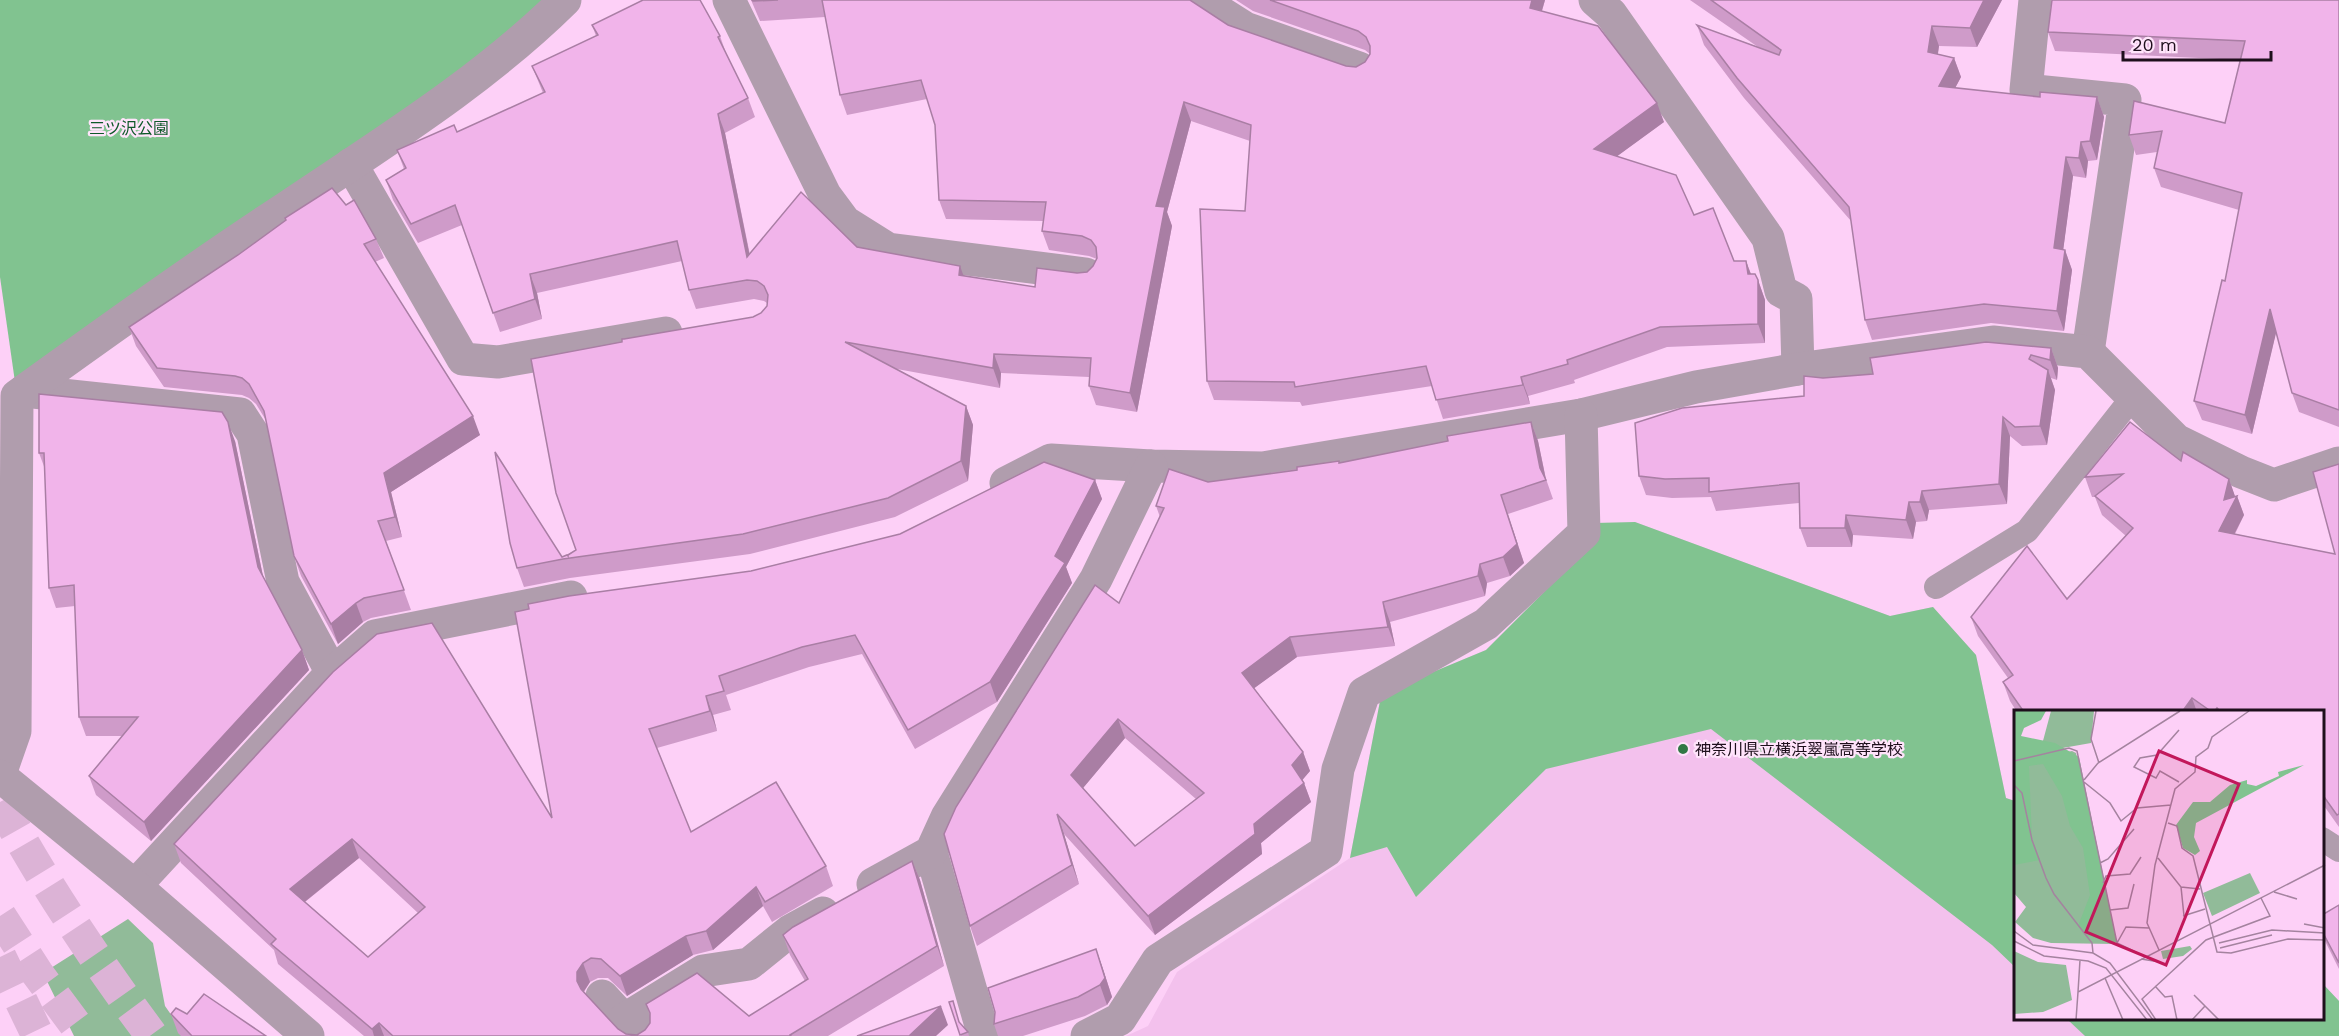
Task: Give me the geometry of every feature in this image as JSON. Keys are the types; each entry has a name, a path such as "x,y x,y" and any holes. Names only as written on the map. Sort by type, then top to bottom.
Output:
{"street":[{"path":"308,1036 135,886 0,775 15,731 17,396 185,274 436,108 543,22 565,0"},
{"path":"729,0 825,195 845,222 888,249 1086,274"},
{"path":"1201,0 1245,28 1359,68"},
{"path":"1595,0 1611,14 1768,238 1781,291 1796,299 1798,369"},
{"path":"2035,0 2026,90 2126,100 2088,352"},
{"path":"351,164 463,359 498,362 698,327"},
{"path":"977,498 1051,460 1151,466 1263,468 1581,415 1696,387 1798,369 1993,342 2088,352 2176,440 2241,472 2274,485 2339,463"},
{"path":"24,391 240,414 253,434 283,582 332,673"},
{"path":"1087,1036 1120,1019 1158,960 1326,851 1338,769 1364,693 1486,624 1584,533 1581,415"},
{"path":"602,996 632,1028 703,971 749,964 790,931 931,852 958,798 1096,579 1151,466"},
{"path":"135,886 332,673 375,636 596,594"},
{"path":"931,852 984,1036"}],"lane":[{"path":"1936,587 2027,531 2132,398"},
{"path":"2324,840 2339,850"}],"shaded area":[{"name":"神奈川県立横浜翠嵐高等学校","path":"1635,522 1890,616 1933,607 1976,655 2006,798 2014,801 2014,1021 2324,1021 2324,985 2339,1001 2339,1036 1126,1036 1148,1026 1177,972 1350,858 1380,701 1433,672 1486,650 1595,541"}],"green space":[{"name":"三ツ沢公園","path":"0,0 577,0 17,396 0,277"},
{"path":"1635,522 1890,616 1933,607 1976,655 2006,798 2014,801 2014,966 1992,945 1711,729 1546,769 1416,897 1387,847 1350,858 1380,701 1433,672 1486,650 1595,541 1594,523"},
{"path":"128,919 153,943 165,1006 186,1036 74,1036 43,973"},
{"path":"2324,985 2339,1001 2339,1036 2085,1036 2069,1021 2324,1021"}],"building":[{"path":"643,0 700,0 720,36 718,37 748,98 718,114 747,257 801,192 857,247 960,266 959,275 1035,287 1037,268 1087,272 1097,258 1096,247 1091,240 1082,236 1042,231 1046,202 939,200 935,125 921,80 840,95 822,0 1190,0 1228,25 1346,66 1356,67 1365,62 1370,54 1370,46 1366,37 1358,31 1270,0 1532,0 1530,8 1598,26 1657,103 1594,149 1676,175 1694,215 1713,208 1734,261 1746,261 1748,274 1755,274 1758,280 1758,324 1660,327 1567,360 1568,364 1521,377 1523,385 1436,400 1426,366 1295,387 1294,382 1207,381 1200,209 1245,211 1251,125 1184,102 1156,206 1165,207 1130,393 1089,386 1091,358 994,354 993,368 845,342 966,406 961,461 888,498 743,534 563,559 517,568 510,543 495,452 562,557 576,550 556,493 531,359 622,342 622,339 753,317 767,306 768,295 764,286 757,281 747,280 689,290 677,241 530,274 535,299 493,313 455,205 411,224 386,180 406,168 397,150 454,125 457,132 545,92 532,66 598,35 592,25"},
{"path":"1711,0 1984,0 1970,28 1932,26 1928,52 1954,58 1939,86 2040,97 2040,92 2097,97 2090,141 2081,142 2079,158 2066,157 2054,248 2065,250 2057,311 1984,304 1865,320 1849,207 1737,78 1697,25 1779,55 1781,50"},
{"path":"2052,0 2339,0 2339,410 2292,393 2270,309 2245,415 2194,401 2222,280 2225,281 2242,193 2154,168 2162,131 2129,135 2134,101 2225,123 2245,41 2048,32"},
{"path":"332,188 346,205 354,200 376,239 364,244 473,416 384,473 395,517 378,521 404,590 364,598 331,624 294,556 264,411 249,384 235,376 157,368 129,327 238,255 286,220 285,218"},
{"path":"1986,342 2051,348 2050,360 2031,355 2029,359 2048,370 2040,426 2015,427 2003,417 1999,484 1922,491 1920,502 1909,502 1906,520 1846,515 1845,528 1800,528 1799,483 1709,492 1709,478 1665,479 1639,476 1635,423 1682,408 1804,396 1804,376 1823,378 1873,374 1870,358"},
{"path":"39,394 222,412 228,422 258,567 302,650 144,822 89,776 138,717 79,717 74,585 49,588 44,453 39,453"},
{"path":"1531,422 1540,468 1546,480 1501,495 1517,544 1503,557 1480,564 1478,576 1383,602 1388,627 1290,637 1242,673 1303,752 1292,765 1304,783 1254,824 1255,834 1148,916 1057,814 1072,865 970,926 944,834 956,807 1095,585 1119,603 1164,508 1156,506 1169,469 1208,482 1297,470 1297,467 1339,461 1339,463 1448,441 1447,436","holes":["1118,719 1204,793 1135,846 1071,775"]},
{"path":"2130,422 2181,461 2183,452 2229,479 2224,500 2237,496 2219,531 2335,554 2313,472 2339,464 2339,814 2337,815 2324,797 2324,710 2219,710 2217,708 2209,710 2192,698 2183,710 2023,710 2003,682 2013,675 1971,617 2027,546 2067,599 2133,528 2095,496 2123,474 2085,477"},
{"path":"1044,462 1095,480 1055,556 1065,563 990,682 908,730 855,635 802,647 719,676 724,691 706,696 710,711 649,729 691,832 776,782 826,866 765,902 756,887 706,931 686,936 620,976 601,959 591,958 583,963 577,972 577,981 581,989 618,1029 626,1034 637,1035 650,1023 650,1013 646,1004 697,973 749,1016 808,979 783,935 793,927 912,861 937,946 791,1036 393,1036 379,1023 372,1029 271,944 276,939 174,844 333,672 377,634 432,623 552,818 515,612 529,609 528,604 569,596 751,571 900,534","holes":["352,839 425,907 368,957 290,889"]},
{"path":"2339,905 2339,963 2324,935 2324,914"},
{"path":"1096,949 1105,978 1100,985 1078,997 994,1024 995,1012 988,988"},
{"path":"204,994 266,1036 192,1036 171,1014 176,1008 187,1014"},
{"path":"953,1001 959,1022 968,1032 960,1035 949,1002"},
{"path":"941,1006 909,1036 857,1036"}],"tunnel":[{"path":"0,802 34,863 72,922 152,1036"},
{"path":"0,916 37,973 84,1036"},
{"path":"0,957 38,1036"}],"place":[{"name":"神奈川県立横浜翠嵐高等学校","path":"1683,749"}]}
